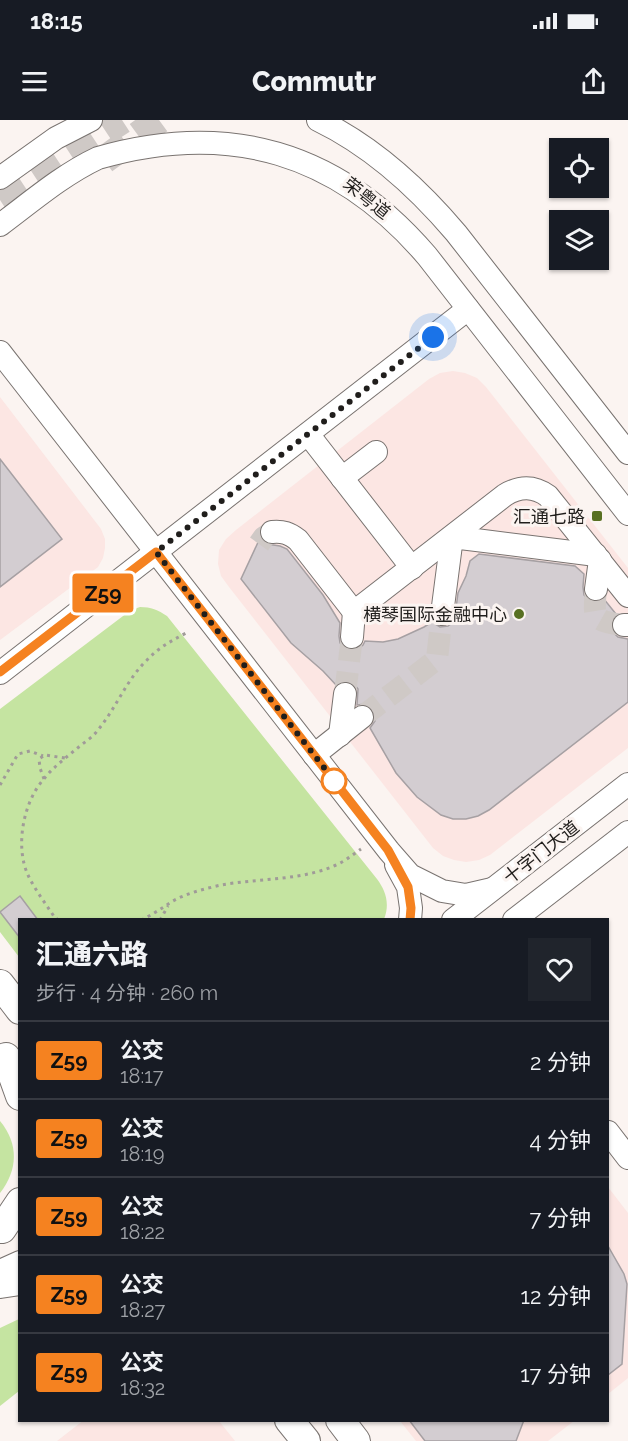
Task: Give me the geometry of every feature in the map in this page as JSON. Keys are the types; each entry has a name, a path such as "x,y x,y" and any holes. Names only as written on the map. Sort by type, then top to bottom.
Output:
{"main road":[{"path":"0,984 18,1007"},
{"path":"8,1060 18,1090"},
{"path":"7,1227 18,1206"},
{"path":"0,1284 18,1281"},
{"path":"291,1422 306,1441"},
{"path":"342,1422 356,1441"}],"street":[{"path":"0,178 56,138 91,120"},
{"path":"318,120 377,157 434,207 628,453"},
{"name":"荣粤道","path":"0,225 76,170 118,148 152,138 188,131 236,133 293,150 327,167 349,182 407,232 628,514"},
{"path":"0,673 468,309"},
{"path":"0,352 388,850 410,875 442,891 466,895 492,889"},
{"path":"308,434 412,567"},
{"path":"342,478 376,452"},
{"path":"354,612 512,491 519,489 534,489 549,496 628,596"},
{"path":"272,532 282,531 298,540 354,612 352,636"},
{"path":"452,537 598,557"},
{"path":"442,614 452,537"},
{"path":"596,589 598,557"},
{"path":"340,735 345,694"},
{"path":"314,755 363,717"},
{"name":"十字门大道","path":"456,918 628,786"},
{"name":"十字门大道","path":"518,917 628,832"},
{"path":"388,850 408,887 410,918"},
{"path":"609,1133 628,1158"},
{"path":"0,1270 18,1263"}],"path":[{"path":"55,918 27,873 22,849 23,818 29,800 44,779 65,758 96,733 146,661 165,644 189,632"},
{"path":"0,785 18,754 30,751 43,756"},
{"path":"44,779 39,759 45,754 65,758"},
{"path":"145,918 189,894 221,885 286,878 316,872 341,863 362,849"},
{"path":"161,918 169,904"}],"shaded area":[{"name":"横琴国际金融中心","path":"453,371 477,378 486,387 628,568 628,748 490,855 466,862 443,856 433,848 229,587 221,576 218,564 219,550 236,530 429,379 440,373"},
{"path":"0,397 101,529 105,539 105,548 98,567 0,640"},
{"path":"609,1188 628,1213 628,1378 609,1393"},
{"path":"81,1422 220,1422 235,1441 57,1441"},
{"path":"401,1422 573,1422 548,1441 416,1441"}],"green space":[{"path":"140,607 154,609 167,616 377,879 386,898 387,908 384,918 18,918 18,956 0,932 0,709 131,610"},
{"path":"0,1121 11,1139 14,1157 10,1175 0,1193"},
{"path":"18,1319 18,1392 0,1406 0,1328"}],"building":[{"path":"0,459 62,539 0,587"},
{"path":"260,538 267,544 287,549 323,595 340,623 340,643 350,650 358,649 365,641 383,642 398,639 432,622 440,627 448,626 455,616 458,593 470,561 479,554 575,566 584,574 584,595 588,600 594,602 601,602 604,599 616,614 611,624 613,632 618,637 628,639 628,702 489,810 466,819 453,819 441,815 417,797 396,773 370,728 375,721 373,709 366,704 357,705 358,689 354,684 340,681 336,685 291,643 241,579"},
{"path":"20,896 36,918 18,918 18,935 0,912"},
{"path":"609,1248 627,1284 622,1364 609,1374"},
{"path":"411,1422 523,1422 516,1441 425,1441"}],"tunnel":[{"path":"0,200 122,120"},
{"path":"104,160 159,120"},
{"path":"259,544 272,532"},
{"path":"596,589 595,613 597,617 606,622 624,625"},
{"path":"362,717 437,659 442,614"},
{"path":"345,694 352,637"}],"bus line":[{"name":"Z59","path":"0,672 156,552 388,850 408,887 410,918"}],"place":[{"name":"汇通七路","path":"597,516"},
{"name":"横琴国际金融中心","path":"519,614"}],"route":[{"path":"334,781 339,787 156,552 433,337"}]}
